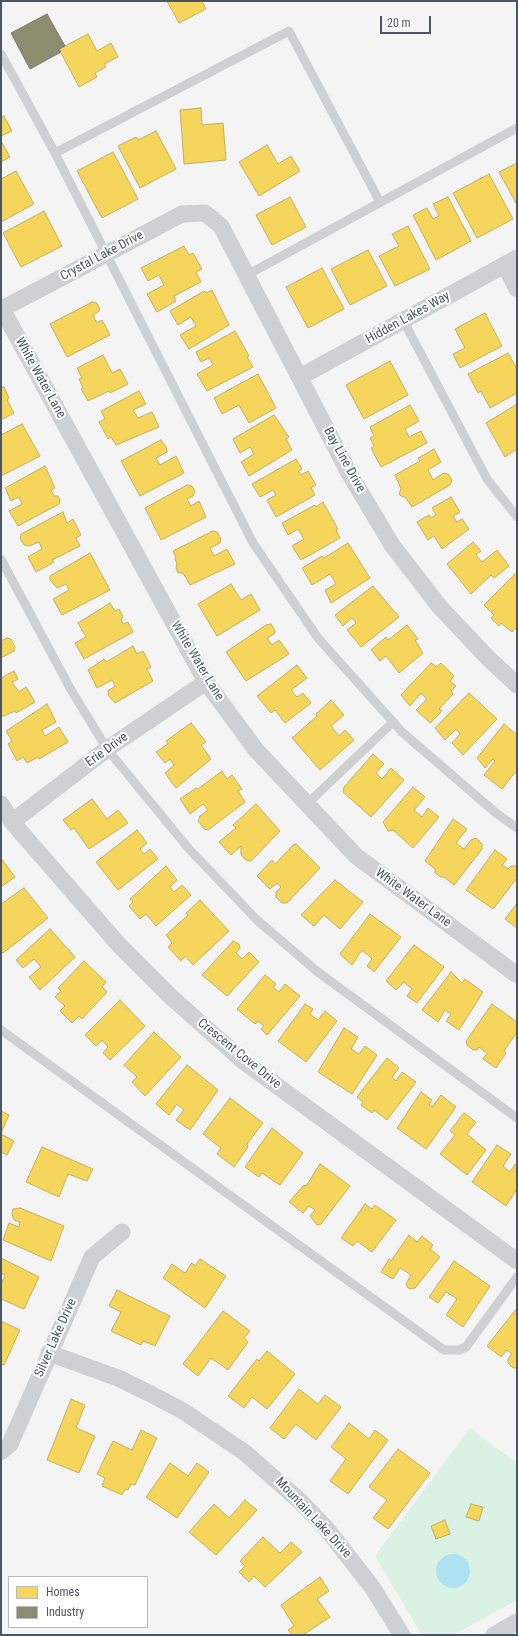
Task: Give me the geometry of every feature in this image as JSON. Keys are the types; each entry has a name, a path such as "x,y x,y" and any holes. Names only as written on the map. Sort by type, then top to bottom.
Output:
{"street":[{"name":"Crystal Lake Drive","path":"1,308 182,214 205,213"},
{"name":"Bay Line Drive","path":"205,213 221,226 350,472 392,545 439,606 488,658 517,685"},
{"path":"511,262 517,289"},
{"name":"Hidden Lakes Way","path":"300,377 511,262"},
{"name":"White Water Lane","path":"1,308 206,682 256,750 356,856 517,974"},
{"name":"Erie Drive","path":"12,822 107,750 206,682"},
{"name":"Crescent Cove Drive","path":"1,804 12,822 119,945 170,996 242,1061 517,1261"},
{"name":"Silver Lake Drive","path":"1,1452 10,1444 92,1257 122,1232"},
{"name":"Mountain Lake Drive","path":"49,1353 111,1375 151,1394 189,1415 244,1452 300,1501 326,1528 372,1587 402,1635"},
{"path":"494,1635 517,1622"}],"lane":[{"path":"55,153 289,31 380,202"},
{"path":"1,54 55,153 253,543 318,638 393,722 496,813 517,828"},
{"path":"246,275 517,128"},
{"path":"403,320 487,479 517,517"},
{"path":"1,559 70,688 107,750 189,849 258,920 318,972 517,1118"},
{"path":"307,804 393,722"},
{"path":"1,1030 444,1350 459,1350 466,1347 517,1277"}],"green space":[{"path":"470,1428 517,1463 517,1600 453,1635 422,1635 375,1556"}],"water":[{"path":"456,1554 465,1559 469,1564 469,1578 465,1583 460,1587 450,1588 446,1587 437,1578 436,1568 437,1564 446,1555"}],"building: Homes":[{"path":"167,1 202,1 206,9 179,23"},
{"path":"88,34 97,51 111,43 118,57 104,64 106,67 95,73 97,77 79,87 59,49"},
{"path":"201,108 202,125 223,123 226,160 184,164 180,110"},
{"path":"4,116 12,131 1,136 1,118"},
{"path":"156,131 176,169 140,188 118,146 136,137 138,140"},
{"path":"1,141 10,157 1,162"},
{"path":"267,145 278,164 291,156 300,171 259,196 239,162"},
{"path":"113,152 138,199 102,218 77,171"},
{"path":"517,163 517,205 499,172"},
{"path":"16,171 34,204 1,222 1,179"},
{"path":"489,174 513,219 477,238 453,193"},
{"path":"290,197 306,227 272,245 256,215"},
{"path":"448,197 471,241 436,260 413,215 427,208 433,219 439,216 433,204"},
{"path":"44,211 62,246 21,267 3,233"},
{"path":"408,226 430,269 395,286 379,256 399,246 392,234"},
{"path":"184,246 189,255 193,253 202,269 196,272 201,282 174,296 176,301 157,312 147,294 164,285 159,275 148,281 141,268"},
{"path":"368,250 387,286 350,305 331,269"},
{"path":"322,268 344,309 308,328 286,287"},
{"path":"212,290 229,325 189,349 180,335 196,326 191,317 178,325 170,311 204,291 206,293"},
{"path":"92,302 97,303 100,310 93,316 97,323 102,320 110,335 67,357 50,324"},
{"path":"485,313 502,346 460,368 453,354 465,348 455,329"},
{"path":"235,331 249,356 247,357 253,367 207,391 197,374 213,365 209,358 201,362 196,352"},
{"path":"508,353 517,369 517,393 490,408 481,391 478,393 468,374"},
{"path":"103,355 112,373 120,369 128,384 110,393 109,391 88,401 81,389 83,388 79,379 82,378 77,368"},
{"path":"390,361 408,395 364,419 346,385"},
{"path":"258,374 276,408 249,423 239,405 222,414 214,398"},
{"path":"4,387 9,398 7,400 14,413 1,420 1,388"},
{"path":"139,391 146,404 133,410 138,418 152,412 159,427 116,445 111,437 108,439 99,422 105,419 101,411"},
{"path":"517,404 517,449 505,457 486,423"},
{"path":"410,405 419,421 405,429 409,437 421,431 427,443 381,467 371,448 374,446 370,438 374,436 370,427"},
{"path":"274,415 289,437 286,439 292,450 249,476 241,462 254,454 250,447 240,453 233,439"},
{"path":"22,424 40,456 1,476 1,435"},
{"path":"161,440 166,447 167,452 156,458 160,465 176,456 184,473 140,496 121,461"},
{"path":"434,449 441,462 428,470 433,480 444,473 448,474 452,480 450,485 412,507 405,497 399,494 401,489 395,475 420,461 418,458"},
{"path":"296,459 302,469 298,471 301,475 308,471 316,485 311,488 315,495 276,517 267,500 276,495 273,490 260,497 252,484"},
{"path":"45,466 55,488 51,490 54,496 58,496 60,500 59,504 18,526 9,511 22,504 19,497 11,501 5,488"},
{"path":"187,485 192,486 195,491 193,496 187,499 191,506 199,501 206,517 161,540 145,508"},
{"path":"451,497 460,512 453,516 457,522 462,519 469,529 442,549 434,536 428,540 417,522 429,515 431,518 436,515 432,508"},
{"path":"323,502 338,529 336,530 340,538 301,560 292,546 304,539 298,529 288,535 282,523 315,505 316,507"},
{"path":"63,512 67,523 73,519 81,535 76,538 80,546 52,560 54,562 36,572 28,557 42,549 39,542 29,546 24,545 20,538 21,534"},
{"path":"213,531 217,532 221,539 220,543 210,548 214,556 227,549 235,564 190,585 183,573 178,573 176,568 176,558 173,551"},
{"path":"473,542 481,551 476,555 482,562 497,550 509,566 494,578 491,575 471,594 447,564"},
{"path":"348,543 370,578 331,603 325,590 336,584 330,574 312,585 302,568 322,556 324,558"},
{"path":"90,553 110,590 62,615 53,599 69,590 66,584 57,588 50,580 50,576"},
{"path":"517,572 517,627 512,632 501,623 499,626 491,618 494,615 484,605"},
{"path":"231,584 241,600 251,594 260,610 217,636 198,604"},
{"path":"373,586 399,617 361,647 347,630 356,623 352,618 343,626 335,615"},
{"path":"110,603 115,611 119,609 123,617 121,619 123,624 128,622 133,632 84,659 75,643 86,637 78,623"},
{"path":"271,624 275,631 274,634 267,638 272,645 279,640 289,654 246,681 226,652 266,625"},
{"path":"407,625 418,639 415,640 423,653 399,673 386,656 380,661 371,650 386,637 388,640"},
{"path":"7,638 11,639 15,647 14,651 1,658 1,641"},
{"path":"133,646 137,654 143,651 151,667 147,669 153,681 115,703 108,695 108,691 115,686 112,680 97,688 88,670 104,659 106,662"},
{"path":"431,663 437,667 441,663 454,676 450,681 456,686 451,691 453,694 439,709 442,711 430,723 416,710 427,699 421,693 410,706 401,695"},
{"path":"297,665 307,678 291,690 297,697 303,693 311,703 285,723 275,710 271,713 257,696"},
{"path":"14,671 18,679 12,682 19,692 26,687 35,702 16,713 15,711 1,717 1,678"},
{"path":"469,693 497,719 463,755 452,743 460,734 456,729 445,740 435,728"},
{"path":"331,700 344,715 331,726 339,736 345,730 354,740 320,770 292,738 317,716 316,714"},
{"path":"47,704 56,722 42,730 45,736 59,727 68,742 39,759 38,757 27,763 23,757 17,761 8,744 12,741 6,731"},
{"path":"191,723 206,742 201,745 211,759 176,788 165,773 174,765 170,759 165,763 156,752 168,744 166,741"},
{"path":"504,724 517,735 517,770 502,789 484,775 495,761 493,759 485,768 477,758"},
{"path":"373,754 384,764 376,773 382,779 391,768 404,780 371,817 343,792 344,787"},
{"path":"222,771 227,779 232,775 242,789 238,791 245,802 208,830 204,829 198,821 200,816 208,810 203,804 190,814 180,799 196,788 198,789"},
{"path":"413,787 425,797 414,810 422,817 428,808 439,817 413,848 393,830 388,831 383,822"},
{"path":"92,799 107,819 118,810 128,823 89,849 74,828 71,830 63,820"},
{"path":"256,804 280,831 251,861 246,860 241,855 241,846 231,855 219,842 236,828 233,825"},
{"path":"453,819 467,829 456,843 464,849 471,840 476,838 482,844 482,849 454,885 444,877 441,877 435,873 435,869 425,861"},
{"path":"137,830 147,843 140,849 144,854 150,849 158,859 118,890 96,862"},
{"path":"296,844 320,868 287,903 282,903 276,897 276,892 281,887 277,883 270,889 257,876 272,860 275,864 293,845"},
{"path":"495,850 507,859 502,865 508,869 511,866 517,866 517,878 493,909 466,890"},
{"path":"1,858 15,877 1,887"},
{"path":"166,866 177,880 170,887 174,892 182,885 191,895 156,926 146,914 140,919 129,906 133,902 130,899"},
{"path":"335,880 363,902 340,929 324,915 314,926 301,915"},
{"path":"24,888 48,918 3,953 1,951 1,904"},
{"path":"200,900 229,931 193,965 185,956 181,961 168,947 172,943 166,935 188,915 186,913"},
{"path":"517,903 517,928 505,919"},
{"path":"370,914 401,937 374,972 367,966 372,959 362,950 352,965 340,954"},
{"path":"50,929 75,957 40,990 29,977 41,967 34,959 23,968 16,960"},
{"path":"233,941 239,944 240,948 236,953 242,959 249,952 259,962 227,996 202,975"},
{"path":"414,945 444,967 417,1003 407,996 412,989 404,982 396,990 386,981"},
{"path":"84,961 106,982 102,987 107,992 82,1019 79,1016 72,1023 60,1011 65,1006 55,997 61,991 58,988"},
{"path":"451,972 462,983 465,979 483,992 459,1030 446,1021 451,1014 445,1010 438,1022 422,1010"},
{"path":"265,975 276,984 273,987 279,992 285,984 300,996 267,1035 261,1029 264,1026 258,1021 255,1024 237,1009"},
{"path":"120,1000 145,1026 110,1060 103,1053 108,1047 102,1040 96,1046 85,1035"},
{"path":"305,1004 313,1009 310,1014 318,1020 325,1011 337,1021 306,1062 278,1041"},
{"path":"492,1004 517,1022 517,1032 504,1051 506,1053 496,1068 483,1059 487,1053 479,1047 477,1050 473,1050 467,1045 466,1041"},
{"path":"344,1028 358,1037 351,1049 359,1054 365,1046 377,1055 352,1094 318,1072"},
{"path":"154,1032 181,1057 145,1096 132,1082 137,1077 124,1065"},
{"path":"387,1058 399,1068 392,1077 396,1081 402,1072 416,1082 387,1120 374,1110 372,1113 361,1105 363,1102 357,1097"},
{"path":"187,1065 218,1090 190,1130 176,1120 184,1110 177,1104 169,1115 156,1104"},
{"path":"421,1092 432,1100 429,1105 432,1107 441,1095 456,1107 426,1149 397,1128"},
{"path":"230,1098 263,1123 247,1144 248,1147 234,1167 217,1154 221,1148 203,1134"},
{"path":"1,1111 9,1115 1,1133"},
{"path":"464,1113 476,1122 467,1134 486,1150 467,1175 440,1154 455,1135 450,1131"},
{"path":"272,1128 303,1153 280,1185 262,1173 259,1177 245,1167"},
{"path":"1,1134 14,1141 7,1155 1,1152"},
{"path":"497,1145 511,1154 503,1166 510,1172 515,1164 517,1165 517,1189 506,1206 472,1182"},
{"path":"42,1147 93,1169 87,1181 68,1174 59,1197 26,1182"},
{"path":"320,1164 350,1186 321,1224 317,1225 310,1216 315,1210 309,1206 303,1213 289,1202 304,1185 306,1186"},
{"path":"365,1204 372,1209 375,1205 396,1220 372,1252 357,1241 353,1246 341,1238"},
{"path":"20,1208 64,1226 51,1261 3,1240 9,1223 19,1227 20,1222 14,1220 12,1214 13,1209"},
{"path":"409,1235 417,1242 422,1236 433,1245 430,1249 440,1257 415,1288 411,1289 408,1288 406,1284 411,1275 400,1268 393,1279 381,1272 389,1259 391,1261"},
{"path":"1,1258 39,1277 24,1309 1,1299 1,1285 5,1275 1,1273"},
{"path":"200,1259 226,1276 205,1308 163,1278 172,1264 185,1273 192,1263 195,1266"},
{"path":"454,1261 490,1286 463,1327 446,1315 457,1299 446,1292 438,1303 429,1297"},
{"path":"117,1290 170,1316 155,1346 143,1341 141,1345 111,1331 121,1312 109,1306"},
{"path":"517,1308 517,1368 513,1368 508,1363 508,1359 512,1354 507,1350 501,1357 487,1346"},
{"path":"223,1311 250,1331 244,1338 248,1342 228,1370 211,1358 198,1376 183,1364"},
{"path":"1,1321 20,1330 4,1365 1,1364"},
{"path":"267,1351 295,1374 267,1409 252,1397 244,1408 228,1396 257,1359 259,1361"},
{"path":"299,1389 318,1404 325,1395 341,1407 316,1440 296,1424 284,1439 270,1428"},
{"path":"71,1399 85,1405 76,1428 95,1436 79,1473 47,1460"},
{"path":"349,1423 369,1439 375,1430 388,1440 348,1494 330,1481 346,1459 331,1447"},
{"path":"141,1430 157,1438 135,1485 131,1484 128,1490 125,1489 122,1495 102,1486 105,1478 97,1474 113,1441 132,1450"},
{"path":"398,1449 430,1473 388,1529 373,1518 387,1500 369,1487"},
{"path":"170,1463 188,1476 197,1463 209,1472 177,1518 146,1497"},
{"path":"245,1500 257,1510 216,1555 189,1532 214,1504 229,1518"},
{"path":"471,1504 483,1507 479,1521 466,1517"},
{"path":"445,1520 450,1534 436,1539 431,1526"},
{"path":"263,1537 280,1553 291,1542 302,1552 265,1587 254,1576 249,1582 239,1572 245,1566 240,1561"},
{"path":"320,1577 329,1591 317,1599 330,1617 303,1635 292,1635 288,1630 294,1626 281,1605"}],"building: Industry":[{"path":"47,14 65,46 59,49 61,52 30,69 11,33"}]}
